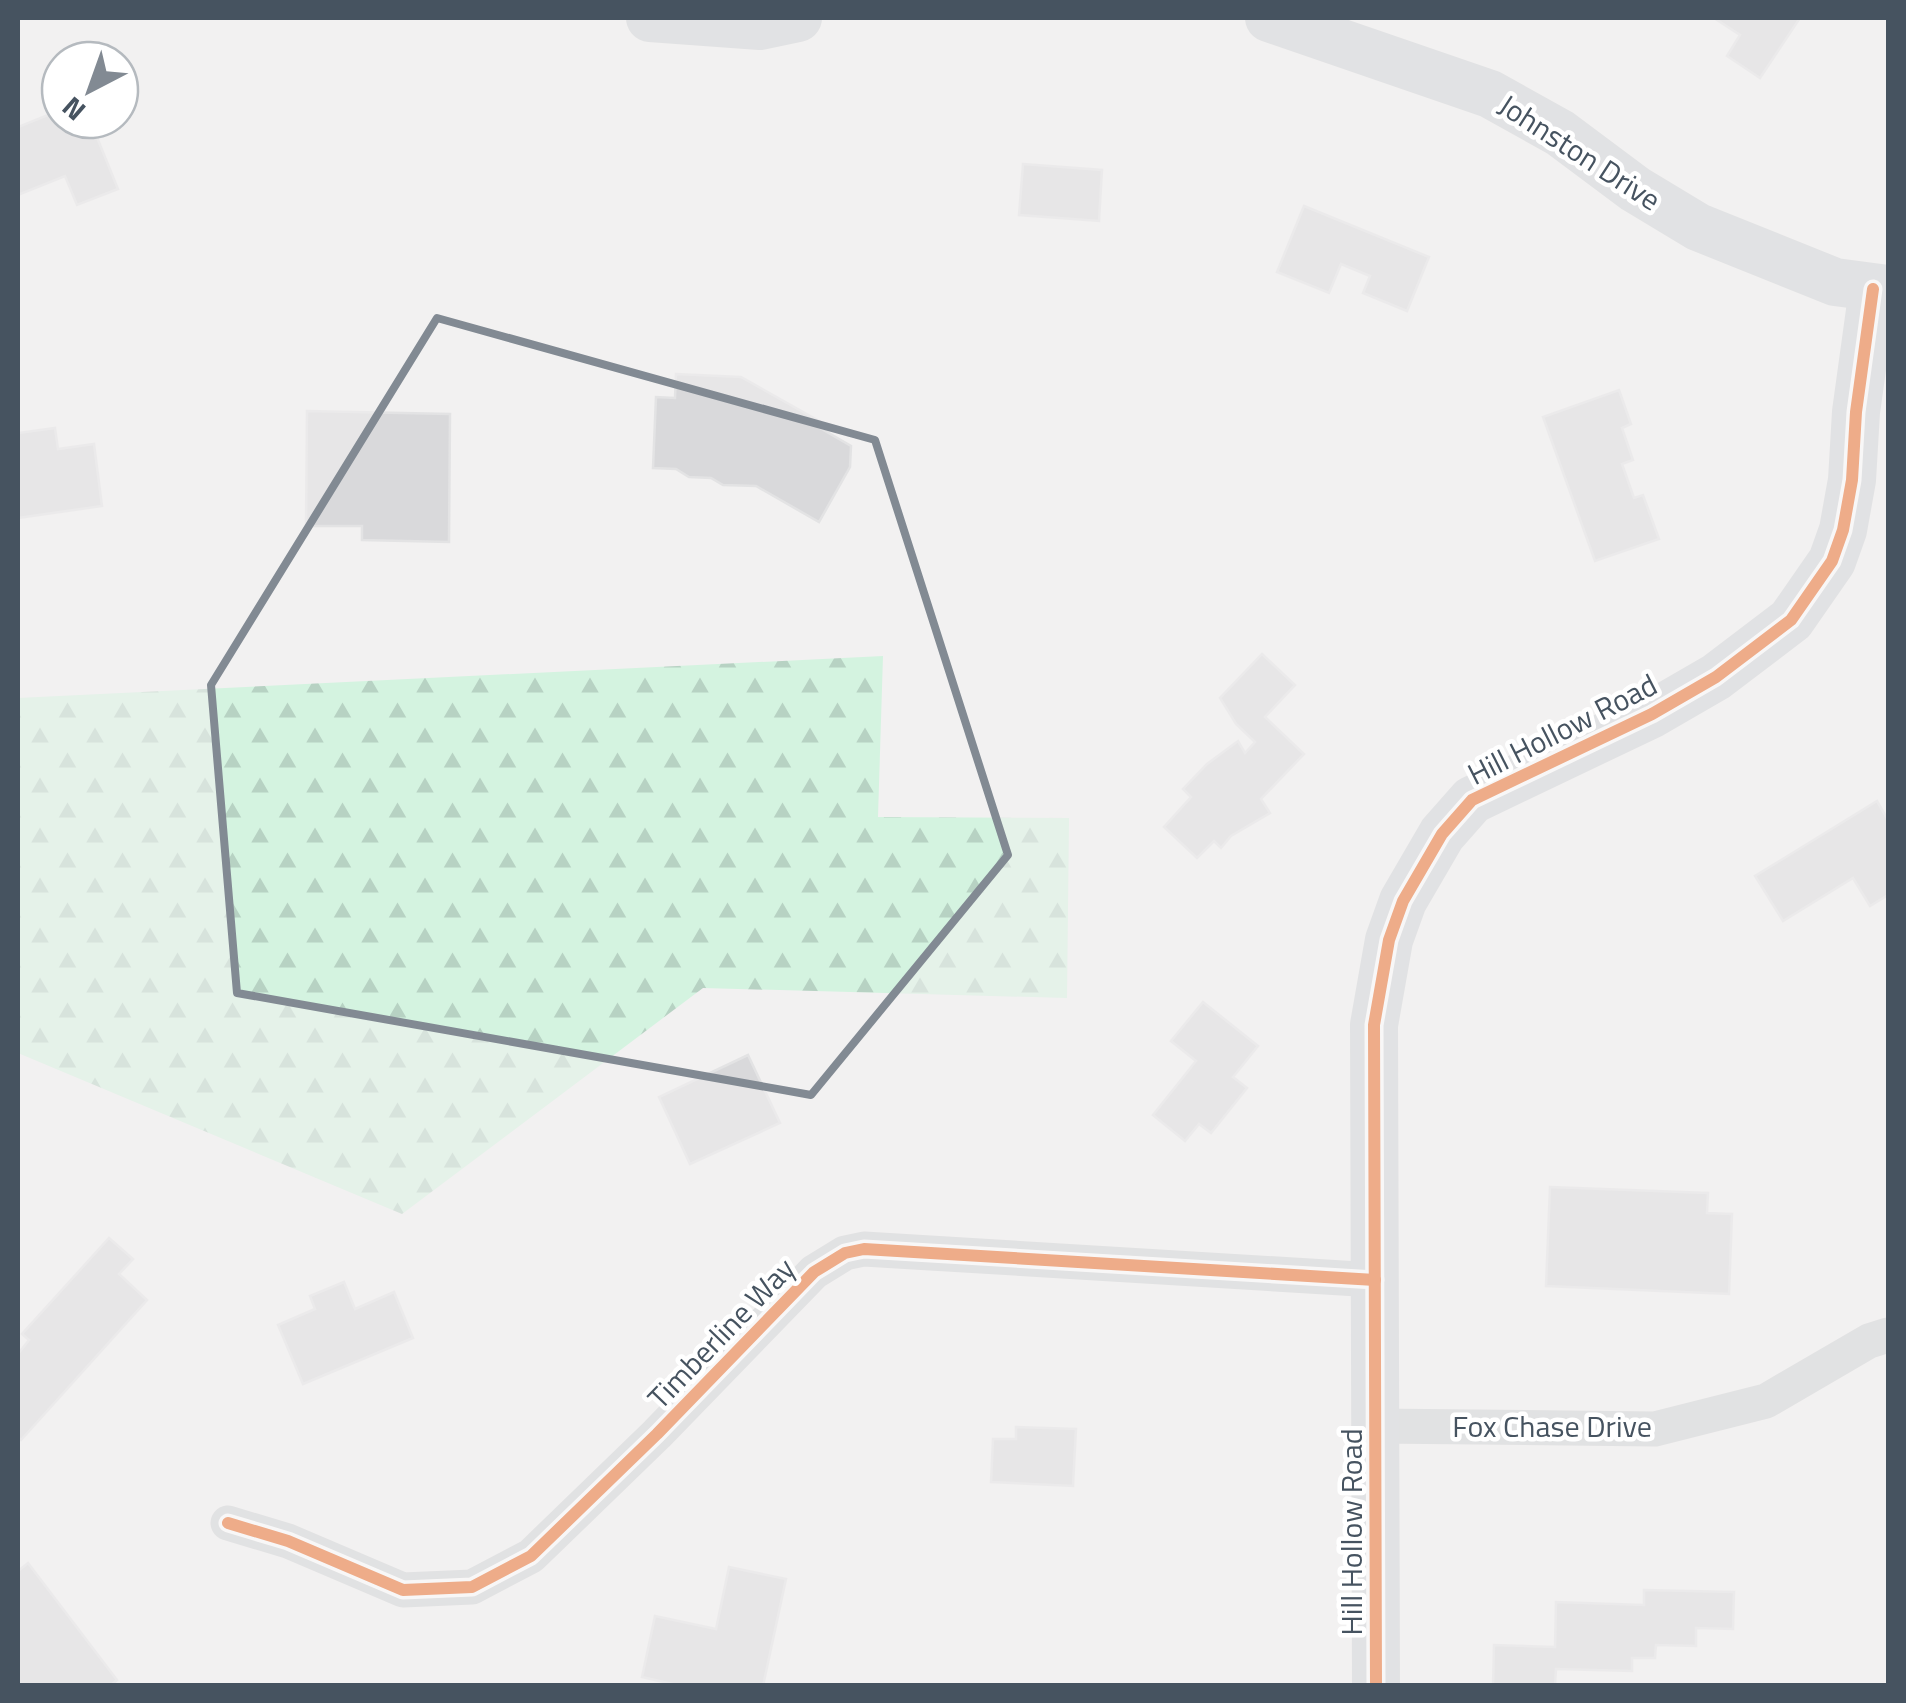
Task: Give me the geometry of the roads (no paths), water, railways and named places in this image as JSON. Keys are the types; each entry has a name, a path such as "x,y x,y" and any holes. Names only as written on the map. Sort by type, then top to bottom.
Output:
{"street":[{"path":"650,18 760,26 798,18"},
{"name":"Johnston Drive","path":"1269,18 1490,94 1560,133 1698,228 1835,282 1881,289"},
{"name":"Hill Hollow Road","path":"1376,1686 1374,1025 1389,940 1403,901 1442,834 1472,800 1716,678 1791,620 1832,561 1843,530 1852,480 1856,412 1881,289"},
{"name":"Timberline Way","path":"228,1523 288,1542 403,1590 472,1586 531,1556 657,1434 814,1272 845,1252 1375,1280"},
{"name":"Fox Chase Drive","path":"1376,1426 1655,1429 1766,1401 1869,1341 1888,1335"}]}
